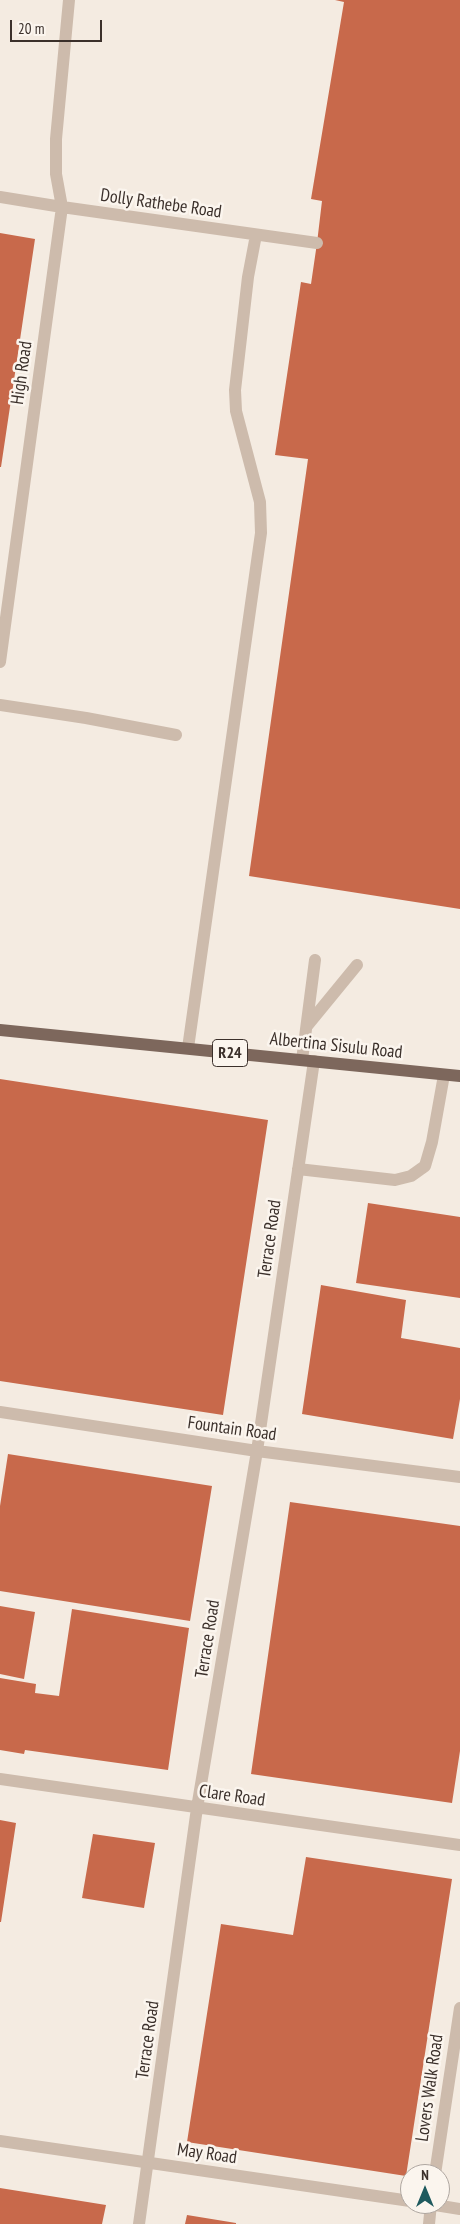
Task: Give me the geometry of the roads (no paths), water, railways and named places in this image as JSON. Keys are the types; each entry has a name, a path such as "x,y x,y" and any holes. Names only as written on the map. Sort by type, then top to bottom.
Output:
{"main road":[{"name":"Albertina Sisulu Road","path":"0,1030 460,1076"}],"street":[{"name":"High Road","path":"0,662 62,207 56,174 56,139 68,0"},
{"name":"Dolly Rathebe Road","path":"0,197 317,243"},
{"path":"188,1048 261,533 260,502 236,411 235,390 248,277 256,234"},
{"path":"0,705 86,718 176,735"},
{"name":"Terrace Road","path":"139,2224 197,1808 256,1450 298,1169 308,1060 306,1026 315,960"},
{"path":"306,1026 357,965"},
{"path":"298,1169 395,1180 411,1176 425,1166 432,1142 444,1075"},
{"name":"Fountain Road","path":"0,1412 256,1450 460,1477"},
{"name":"Clare Road","path":"0,1779 460,1845"},
{"name":"Lovers Walk Road","path":"437,2164 460,2008"},
{"name":"May Road","path":"0,2141 400,2200"}]}
